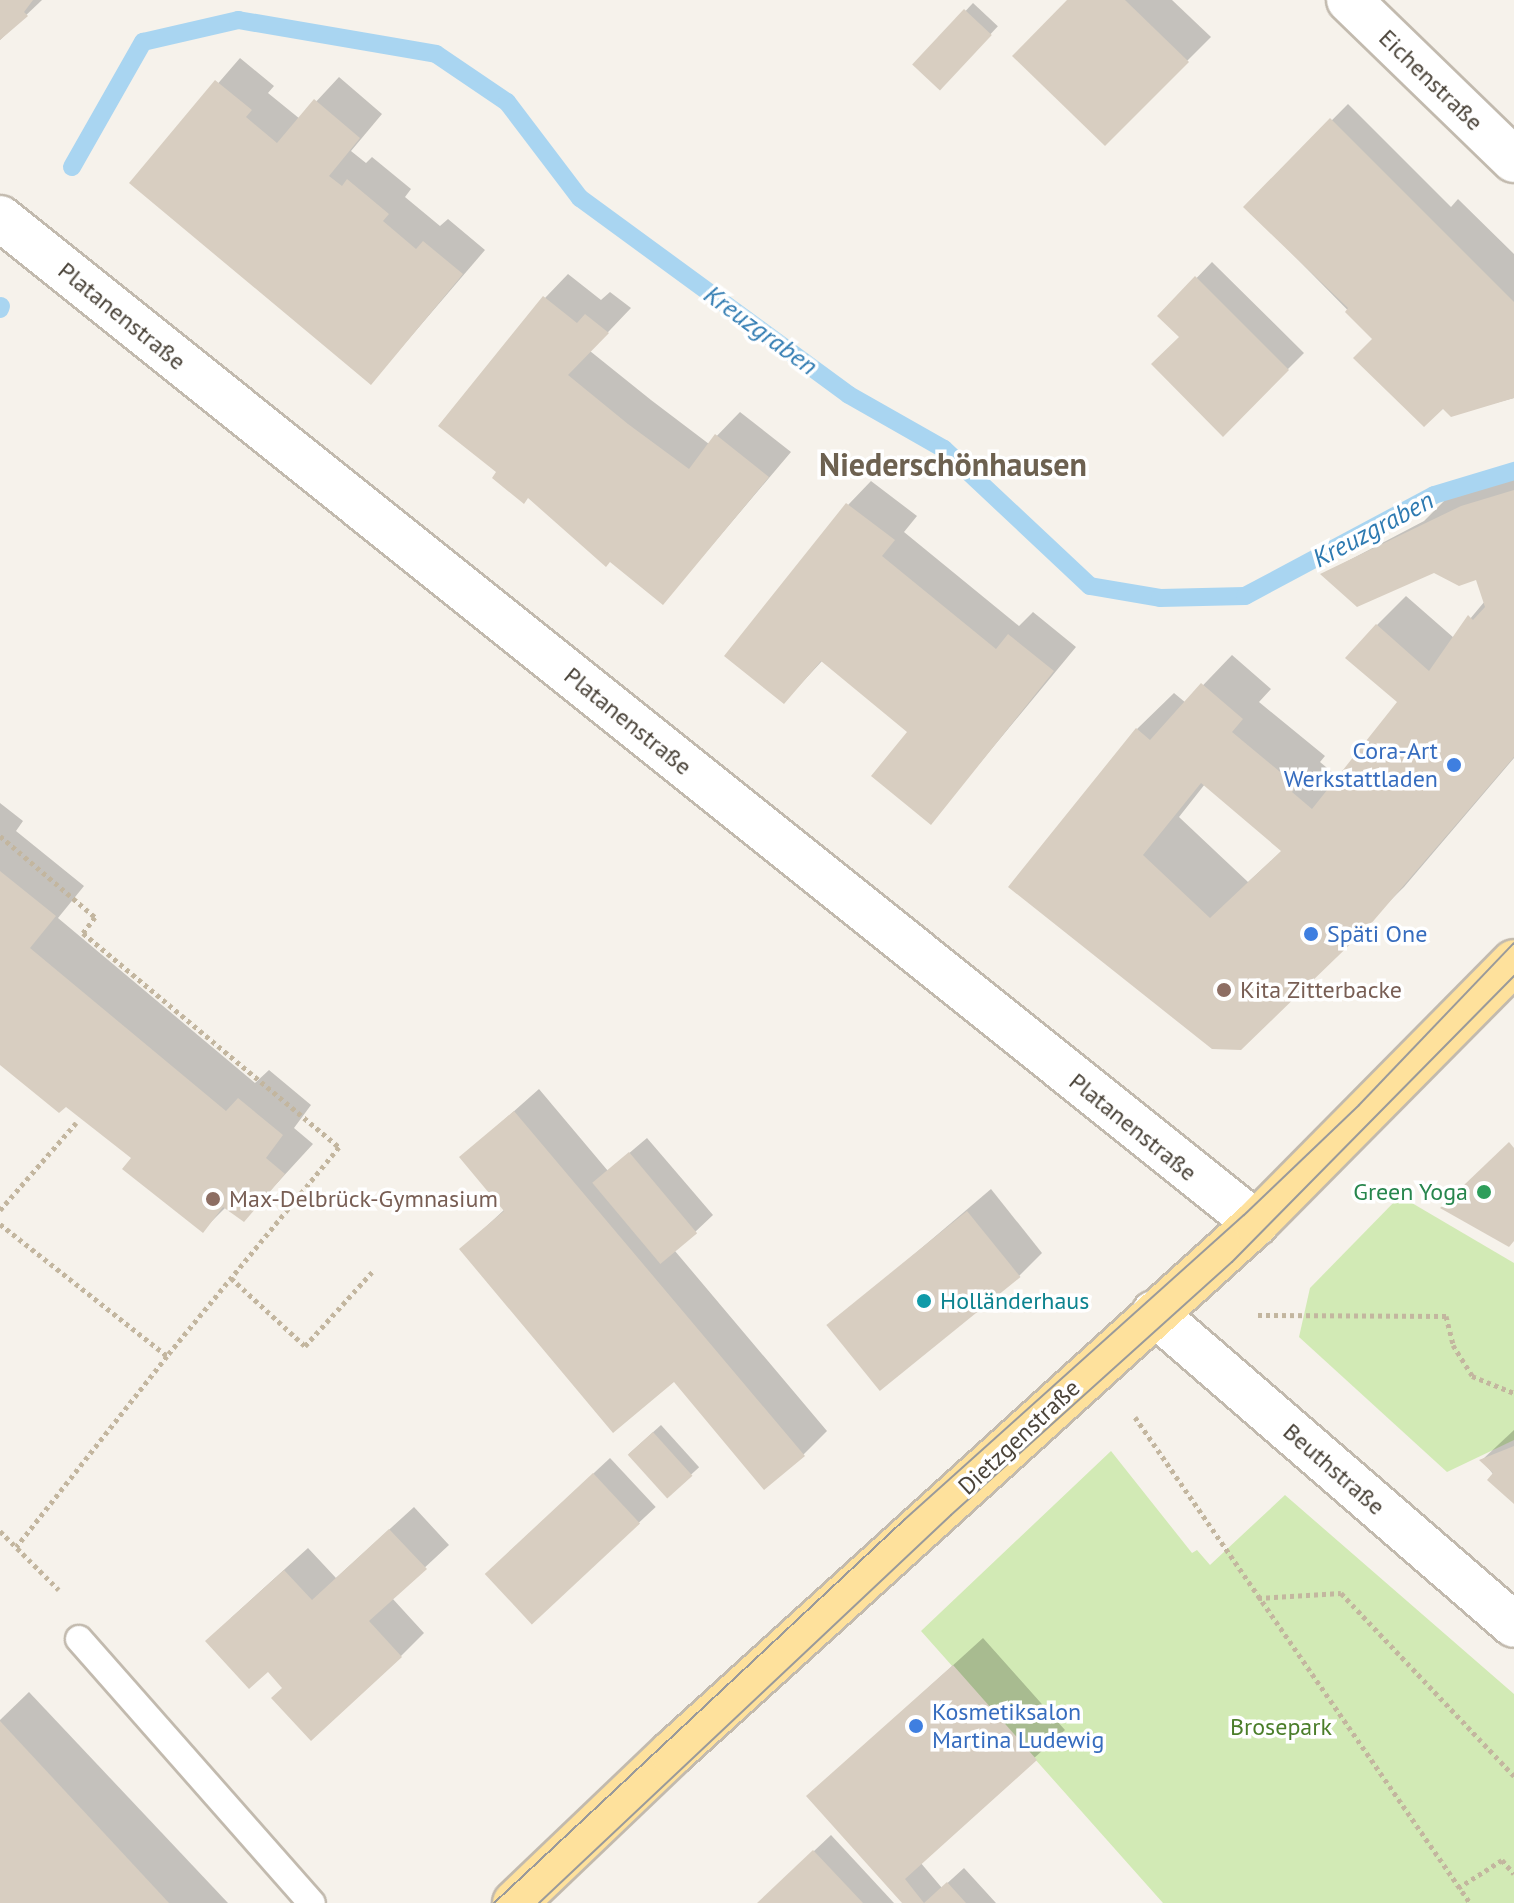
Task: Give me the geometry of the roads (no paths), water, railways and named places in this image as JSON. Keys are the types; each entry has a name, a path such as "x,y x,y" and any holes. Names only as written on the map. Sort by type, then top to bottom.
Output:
{"main road":[{"name":"Dietzgenstraße","path":"515,1903 672,1753 1256,1223 1514,962"}],"street":[{"name":"Eichenstraße","path":"1349,0 1514,160"},
{"name":"Platanenstraße","path":"0,218 1256,1223"},
{"name":"Beuthstraße","path":"1154,1313 1514,1625"}],"lane":[{"path":"79,1639 312,1903"}],"waterway":[{"name":"Kreuzgraben","path":"72,167 143,42 238,20 436,54 507,102 580,198 849,395 944,449 1090,586 1160,598 1245,596 1434,495 1514,471"}],"tram line":[{"path":"494,1903 905,1519 1244,1215 1359,1105 1514,943"},
{"path":"539,1903 951,1515 1232,1262 1514,976"}],"place":[{"name":"Cora-Art Werkstattladen","path":"1454,765"},
{"name":"Späti One","path":"1311,934"},
{"name":"Kita Zitterbacke","path":"1224,990"},
{"name":"Green Yoga","path":"1484,1192"},
{"name":"Max-Delbrück-Gymnasium","path":"213,1199"},
{"name":"Holländerhaus","path":"924,1301"},
{"name":"Kosmetiksalon Martina Ludewig","path":"916,1726"}],"district":[{"name":"Niederschönhausen","path":"953,464"}],"park label":[{"name":"Brosepark","path":"1281,1727"}]}
